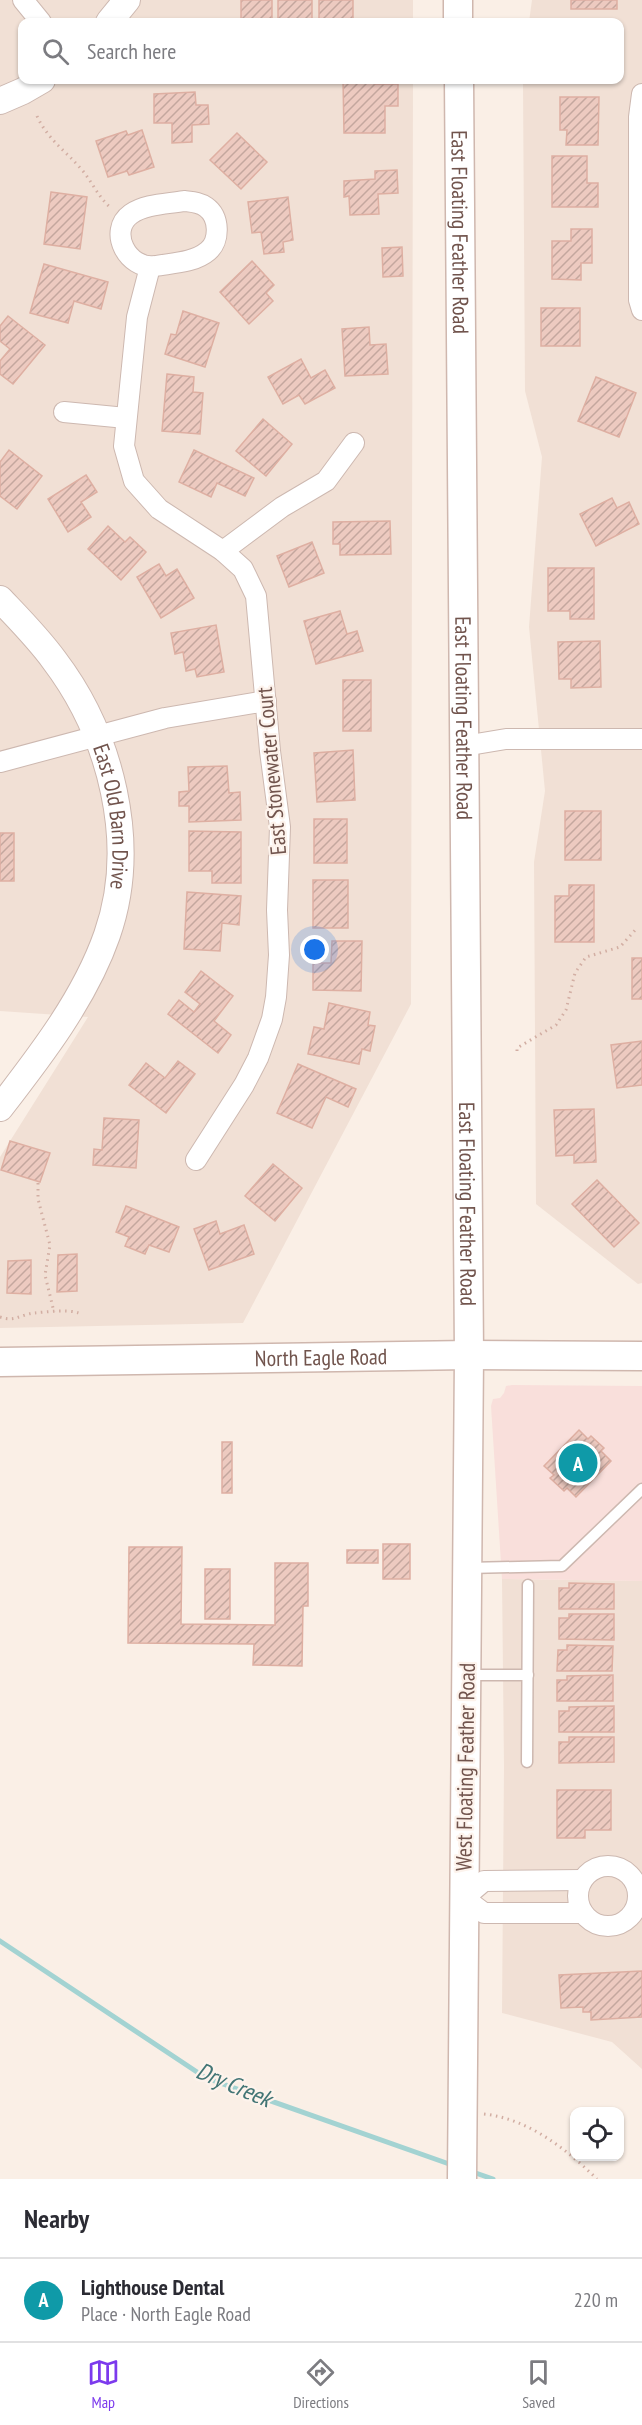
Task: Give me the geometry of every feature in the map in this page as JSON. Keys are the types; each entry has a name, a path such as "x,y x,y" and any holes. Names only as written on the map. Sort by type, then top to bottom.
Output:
{"main road":[{"path":"458,0 458,18"},
{"name":"East Floating Feather Road","path":"459,84 469,1355"},
{"name":"North Eagle Road","path":"0,1362 469,1355 642,1356"},
{"name":"West Floating Feather Road","path":"462,2179 473,2121 464,1898 469,1355"}],"street":[{"path":"23,0 38,18"},
{"path":"112,18 127,0"},
{"path":"0,101 34,84"},
{"path":"642,94 639,300 642,310"},
{"path":"184,201 197,202 208,208 217,223 216,239 209,250 196,258 150,267 141,266 130,259 122,245 121,230 128,215 140,209 184,201"},
{"name":"East Stonewater Court","path":"150,267 137,317 124,446 134,482 159,509 223,551 243,569 256,596 280,827 276,997 266,1039 244,1086 196,1160"},
{"path":"64,412 126,418"},
{"path":"223,551 282,507 326,481 354,442"},
{"name":"East Old Barn Drive","path":"0,599 54,660 97,736 115,799 121,868 108,934 80,992 29,1071 0,1108"},
{"path":"0,762 165,718 266,701"},
{"path":"464,746 506,740 642,739"},
{"path":"602,1866 619,1868 637,1879 638,1911 621,1923 604,1926 589,1919 583,1913 578,1897 582,1880 587,1874 602,1866"},
{"path":"582,1880 484,1881 464,1898 484,1913 583,1913"}],"lane":[{"path":"467,1568 561,1566 642,1489"},
{"path":"527,1762 528,1585"},
{"path":"466,1675 528,1675"}],"path":[{"path":"37,116 56,145 81,168 104,202 111,208"},
{"path":"517,1052 518,1048 556,1025 566,1010 575,973 586,957 620,947 637,927"},
{"path":"38,1183 38,1199 50,1245 45,1275 54,1312"},
{"path":"0,1317 10,1320 34,1313 66,1311 79,1313"},
{"path":"473,2121 501,2116 519,2122 557,2144 597,2179"}],"shaded area":[{"path":"0,0 413,0 413,18 18,18 18,84 413,84 411,1004 243,1323 0,1328 0,1157 88,1017 0,1011"},
{"path":"532,0 642,0 642,1283 638,1284 536,1204 534,862 545,791 529,627 542,457 525,391 523,84 624,84 624,18 530,18"},
{"path":"506,1386 642,1386 642,1581 502,1579 491,1406 493,1399 500,1398 504,1393"},
{"path":"502,1579 642,1581 642,2069 612,2042 502,2013 504,1767"}],"building":[{"path":"241,0 272,0 272,18 241,18"},
{"path":"278,0 312,0 312,18 278,18"},
{"path":"319,0 353,0 353,18 319,18"},
{"path":"571,0 617,0 617,9 571,9"},
{"path":"343,84 398,84 398,106 385,106 385,133 344,133"},
{"path":"195,92 196,105 208,105 209,124 192,125 192,142 172,143 172,123 154,123 154,94"},
{"path":"560,97 599,97 598,145 566,145 567,130 560,130"},
{"path":"142,130 154,167 129,175 127,171 108,177 96,141 126,131 128,135"},
{"path":"237,133 267,162 241,189 210,160"},
{"path":"552,156 587,156 587,183 598,183 598,207 552,207"},
{"path":"397,170 398,193 378,194 379,214 350,215 349,196 344,197 344,181 375,179 375,171"},
{"path":"51,192 87,197 80,249 44,244"},
{"path":"288,197 293,240 283,242 284,252 264,254 261,232 252,233 248,202"},
{"path":"571,229 592,229 592,263 581,263 581,280 552,279 552,241 571,241"},
{"path":"402,247 403,276 383,277 382,248"},
{"path":"252,261 274,285 266,293 273,301 249,324 220,292"},
{"path":"44,264 108,282 101,309 74,301 68,323 30,313"},
{"path":"541,308 580,308 580,346 541,346"},
{"path":"183,311 219,323 205,367 165,354 171,334 176,335"},
{"path":"8,316 45,345 13,384 0,374 0,361 10,349 0,341 0,326"},
{"path":"369,327 370,345 386,344 388,374 345,376 342,329"},
{"path":"301,359 311,378 325,370 335,388 305,404 299,395 283,404 268,377"},
{"path":"167,374 194,377 193,392 203,393 200,434 162,431"},
{"path":"596,377 636,393 619,437 578,421"},
{"path":"263,419 292,444 266,476 236,451"},
{"path":"9,450 42,476 17,509 0,496 0,462"},
{"path":"194,450 254,478 245,496 217,483 211,497 179,482"},
{"path":"86,475 97,492 81,502 91,517 68,532 48,499"},
{"path":"612,498 617,508 629,502 639,524 596,546 580,514"},
{"path":"390,521 391,554 340,555 340,544 333,544 333,522"},
{"path":"108,526 125,542 130,537 146,552 121,580 88,549"},
{"path":"312,542 324,573 289,587 277,556"},
{"path":"159,564 166,576 177,569 194,598 161,618 137,577"},
{"path":"548,568 594,568 594,619 570,619 570,611 548,611"},
{"path":"340,611 347,634 357,631 363,651 316,664 304,621"},
{"path":"216,625 224,672 197,677 195,669 186,671 183,652 175,654 171,633"},
{"path":"600,641 601,687 571,688 571,679 559,679 558,642"},
{"path":"343,680 371,680 371,731 343,731"},
{"path":"353,750 355,800 317,802 314,753"},
{"path":"227,766 229,793 240,792 241,820 189,822 189,806 179,806 179,792 189,791 188,767"},
{"path":"565,811 601,811 601,860 565,860"},
{"path":"314,819 347,819 347,863 314,863"},
{"path":"189,831 241,832 241,883 212,883 212,871 189,871"},
{"path":"0,833 14,833 14,881 0,881"},
{"path":"313,880 348,880 348,928 313,928"},
{"path":"569,885 594,885 594,942 555,942 555,896 569,896"},
{"path":"187,892 241,896 239,925 222,923 220,951 184,949"},
{"path":"332,941 362,941 361,991 313,990 313,963 331,963"},
{"path":"632,958 642,958 642,999 632,999"},
{"path":"201,971 233,996 214,1021 231,1035 218,1053 168,1014 179,1000 194,1012 200,1004 185,992"},
{"path":"329,1003 370,1012 368,1025 375,1026 370,1051 362,1049 359,1064 308,1054 314,1027 324,1029"},
{"path":"642,1041 642,1085 617,1088 611,1045"},
{"path":"178,1061 195,1074 166,1113 129,1085 146,1063 165,1078"},
{"path":"298,1064 356,1089 348,1107 326,1097 312,1128 277,1113"},
{"path":"594,1109 596,1162 574,1163 574,1155 556,1156 554,1110"},
{"path":"104,1118 139,1120 136,1168 93,1165 94,1149 102,1150"},
{"path":"10,1141 50,1153 40,1182 1,1170"},
{"path":"273,1164 302,1188 275,1221 245,1196"},
{"path":"597,1180 639,1223 614,1247 572,1204"},
{"path":"126,1206 179,1227 169,1252 149,1245 145,1254 125,1246 129,1237 116,1232"},
{"path":"216,1221 220,1234 244,1225 254,1254 209,1270 194,1229"},
{"path":"77,1254 77,1291 57,1292 58,1255"},
{"path":"31,1260 31,1294 7,1293 8,1261"},
{"path":"579,1430 588,1439 591,1436 604,1448 601,1451 611,1461 576,1497 567,1488 564,1491 550,1478 554,1475 544,1466"},
{"path":"222,1442 232,1442 232,1493 222,1493"},
{"path":"383,1544 410,1544 410,1579 383,1579"},
{"path":"129,1547 182,1547 181,1624 275,1625 275,1563 308,1563 308,1606 303,1606 302,1666 253,1665 254,1644 128,1643"},
{"path":"347,1550 378,1550 378,1563 347,1563"},
{"path":"205,1569 230,1569 230,1619 205,1619"},
{"path":"569,1583 614,1584 614,1609 559,1609 559,1588 569,1588"},
{"path":"569,1614 614,1614 614,1640 559,1639 559,1618 569,1618"},
{"path":"567,1645 613,1646 612,1671 557,1671 558,1650 567,1650"},
{"path":"613,1675 613,1701 557,1701 557,1680 567,1680 567,1676"},
{"path":"614,1706 614,1732 559,1732 559,1711 569,1711 569,1707"},
{"path":"569,1737 614,1737 614,1762 559,1763 559,1742 569,1742"},
{"path":"557,1790 611,1790 611,1830 585,1830 585,1838 557,1838"},
{"path":"642,1971 642,2017 591,2020 591,2012 583,2012 583,2007 561,2008 559,1975"}],"waterway":[{"name":"Dry Creek","path":"0,1941 206,2078 452,2165"},
{"name":"Dry Creek","path":"470,2171 493,2179"}],"place":[{"name":"Lighthouse Dental","path":"578,1463"}]}
